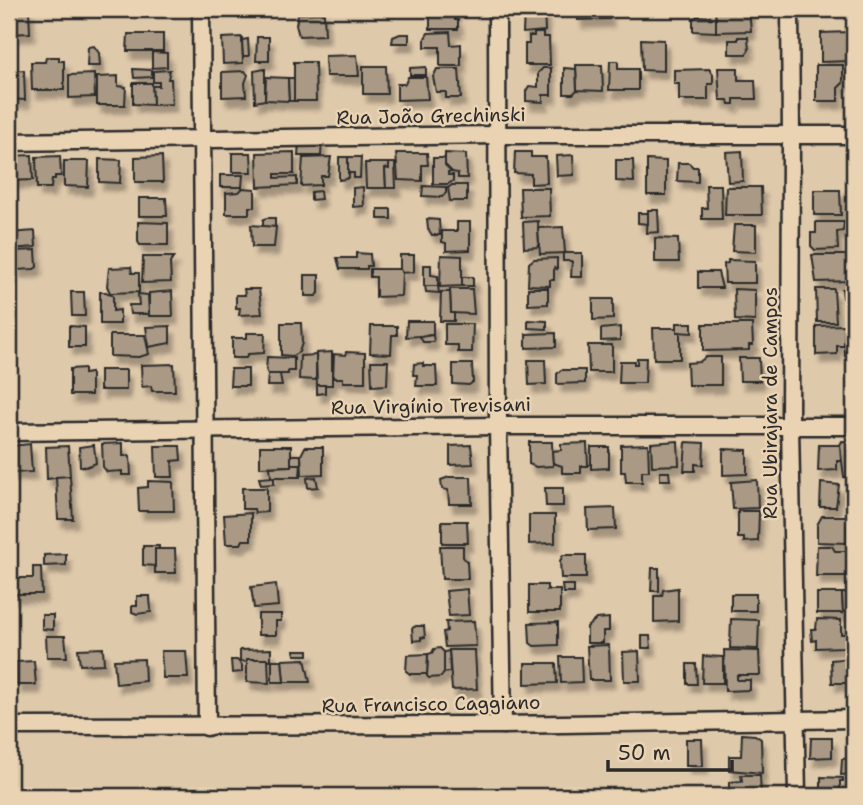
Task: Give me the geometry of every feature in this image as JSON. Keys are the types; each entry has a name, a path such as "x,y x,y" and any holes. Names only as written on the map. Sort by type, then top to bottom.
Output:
{"street":[{"path":"201,9 207,727"},
{"path":"497,9 498,426 503,724"},
{"name":"Rua Ubirajara de Campos","path":"790,9 790,425 797,796"},
{"name":"Rua João Grechinski","path":"9,142 498,135 854,135"},
{"name":"Rua Virgínio Trevisani","path":"9,432 498,426 854,426"},
{"name":"Rua Francisco Caggiano","path":"9,726 207,727 854,719"}],"building":[{"path":"9,9 29,9 30,33 9,34"},
{"path":"314,9 324,9 324,13 314,14"},
{"path":"433,9 456,9 452,13 432,13"},
{"path":"524,9 544,9 545,31 523,33"},
{"path":"577,9 608,9 609,19 578,20"},
{"path":"715,9 749,9 751,31 716,32"},
{"path":"324,13 325,35 299,36 296,25 298,14"},
{"path":"430,13 455,13 458,29 430,29"},
{"path":"697,16 716,17 716,32 693,31 693,19"},
{"path":"450,32 451,45 461,44 461,66 440,66 440,47 425,47 428,33"},
{"path":"849,32 850,61 821,62 821,33"},
{"path":"534,33 543,33 543,37 549,37 550,65 525,65 525,44 529,44 529,36 534,36"},
{"path":"128,34 163,34 163,51 127,51"},
{"path":"409,34 409,43 392,43 393,37"},
{"path":"242,37 243,63 223,64 222,38"},
{"path":"257,37 269,37 269,61 256,61"},
{"path":"738,37 748,37 749,50 746,54 729,54 729,40 738,40"},
{"path":"248,39 249,56 243,56 242,40"},
{"path":"641,39 664,40 664,71 642,70"},
{"path":"94,46 99,53 100,66 87,66 88,47"},
{"path":"152,52 167,53 167,67 152,68"},
{"path":"357,55 359,76 326,76 325,56"},
{"path":"46,57 59,57 59,61 64,61 64,90 32,90 31,62 45,62"},
{"path":"610,61 618,61 618,69 638,69 638,90 609,90"},
{"path":"294,62 315,62 316,101 294,101"},
{"path":"576,65 602,65 603,91 577,90"},
{"path":"816,65 843,65 843,83 838,88 838,101 816,101"},
{"path":"363,66 386,66 387,94 363,94"},
{"path":"426,67 426,75 410,75 410,68"},
{"path":"543,68 551,68 551,95 543,95 543,102 526,101 526,91 529,86 538,87 538,73"},
{"path":"564,68 576,69 577,90 573,94 564,94"},
{"path":"718,68 738,68 738,80 755,80 756,99 734,99 734,104 729,104 728,100 720,100"},
{"path":"133,69 152,70 152,77 134,78"},
{"path":"265,69 265,100 255,102 254,71"},
{"path":"437,69 459,69 461,98 446,98 446,92 436,92 433,77"},
{"path":"710,69 713,84 708,84 708,100 679,100 679,84 674,84 674,70"},
{"path":"24,70 25,100 9,99 9,71"},
{"path":"170,70 168,79 171,79 172,104 153,105 152,86 159,86 159,82 153,82 153,71"},
{"path":"245,71 248,75 245,83 246,96 222,97 222,72"},
{"path":"94,74 95,97 69,98 69,75"},
{"path":"118,76 118,86 126,87 125,105 97,105 97,77"},
{"path":"266,77 288,78 289,101 265,100"},
{"path":"408,77 426,77 428,99 397,100 397,84 405,84"},
{"path":"288,78 294,78 294,101 289,101"},
{"path":"133,83 152,83 153,105 133,104"},
{"path":"322,140 321,156 298,156 299,141"},
{"path":"742,151 743,181 728,182 726,152"},
{"path":"294,152 294,174 275,174 275,178 297,177 297,185 258,187 257,153"},
{"path":"515,152 531,152 531,157 546,157 547,183 531,184 531,174 514,173"},
{"path":"232,153 251,153 252,172 232,172"},
{"path":"396,153 427,153 428,165 422,165 422,181 398,180"},
{"path":"445,153 466,154 467,178 458,178 458,173 452,172 445,165"},
{"path":"32,155 33,180 9,181 9,156"},
{"path":"573,155 574,175 557,176 556,156"},
{"path":"60,156 61,176 52,179 51,188 37,188 36,157"},
{"path":"162,156 163,182 135,182 135,157"},
{"path":"331,157 328,176 321,176 321,185 301,186 303,158"},
{"path":"339,157 348,157 349,177 346,179 339,180"},
{"path":"348,157 361,157 360,178 354,178 354,173 348,173"},
{"path":"433,158 445,158 445,165 452,172 448,172 448,175 453,175 453,181 448,184 433,184"},
{"path":"99,159 121,160 120,183 99,182"},
{"path":"616,160 633,160 634,182 616,181"},
{"path":"647,160 666,161 666,195 647,195"},
{"path":"64,161 89,161 88,187 64,186"},
{"path":"365,163 389,163 389,169 385,168 386,188 366,188"},
{"path":"389,163 395,163 396,188 386,188 385,168 389,169"},
{"path":"678,163 689,163 698,167 698,182 677,181"},
{"path":"220,175 243,175 242,187 220,187"},
{"path":"452,185 467,185 467,201 450,201 448,188"},
{"path":"706,185 721,185 722,219 702,219 702,208 707,208"},
{"path":"423,186 446,187 446,193 442,197 422,196"},
{"path":"363,187 364,206 353,207 353,188"},
{"path":"726,187 761,187 762,215 725,215"},
{"path":"243,188 255,189 255,207 249,207 249,214 226,214 226,193 239,192"},
{"path":"520,188 549,188 550,216 521,217"},
{"path":"814,190 840,190 841,215 814,215"},
{"path":"320,191 321,199 311,200 311,192"},
{"path":"139,198 166,198 167,216 139,216"},
{"path":"378,209 391,209 391,219 378,219"},
{"path":"648,210 658,210 659,232 647,233"},
{"path":"638,213 648,213 648,224 638,223"},
{"path":"275,218 275,227 263,227 263,220"},
{"path":"427,219 439,220 440,235 432,235"},
{"path":"538,221 539,247 524,248 523,222"},
{"path":"138,222 168,223 168,245 140,245"},
{"path":"457,222 470,222 470,250 446,251 446,243 442,242 442,231 457,231"},
{"path":"816,222 844,222 843,231 837,232 838,249 815,250 811,246 811,233 816,233"},
{"path":"251,225 276,227 274,247 252,247"},
{"path":"734,225 756,225 756,252 732,251"},
{"path":"563,227 565,253 540,254 538,228"},
{"path":"35,231 36,247 9,249 9,233"},
{"path":"655,238 678,239 679,262 655,262"},
{"path":"36,250 37,267 16,270 16,251"},
{"path":"356,253 370,254 371,266 367,266 367,269 340,269 337,258 356,258"},
{"path":"563,253 582,253 582,277 571,277 572,261 563,261"},
{"path":"400,255 414,255 414,272 400,273"},
{"path":"441,255 462,256 462,286 440,287"},
{"path":"812,255 853,255 853,281 816,282"},
{"path":"143,257 174,257 170,263 171,282 142,283"},
{"path":"557,258 557,269 554,268 554,280 550,280 550,286 528,285 529,263 534,259"},
{"path":"728,260 755,261 755,283 725,283 724,264 728,263"},
{"path":"424,265 431,265 431,275 438,276 438,286 424,286"},
{"path":"131,267 132,273 139,273 139,292 110,293 107,286 109,268"},
{"path":"370,269 400,269 401,296 376,297 376,277 370,277"},
{"path":"698,272 718,272 722,288 698,288"},
{"path":"305,275 319,275 319,293 316,296 305,296"},
{"path":"462,277 473,277 473,286 462,286"},
{"path":"425,286 438,286 439,293 426,292"},
{"path":"528,288 548,288 548,304 528,305"},
{"path":"244,289 259,289 262,314 239,315 236,295 245,295"},
{"path":"450,289 472,289 474,314 451,313"},
{"path":"734,289 755,290 755,321 735,320"},
{"path":"816,289 834,289 836,322 817,322"},
{"path":"842,289 854,289 854,298 843,298"},
{"path":"172,291 173,316 149,316 149,293"},
{"path":"71,292 84,292 85,316 72,316"},
{"path":"100,292 113,296 113,311 120,310 120,324 100,324"},
{"path":"441,292 450,292 454,321 440,321"},
{"path":"138,294 148,295 149,314 130,314 129,305 139,305"},
{"path":"593,299 613,299 613,319 593,320"},
{"path":"528,320 547,321 547,329 528,328"},
{"path":"407,321 433,321 433,335 406,337"},
{"path":"281,323 301,323 302,343 299,352 292,356 281,355"},
{"path":"677,323 692,323 692,333 677,332"},
{"path":"445,324 473,324 472,352 458,352 458,345 445,345"},
{"path":"703,324 752,324 753,345 749,345 749,350 703,351"},
{"path":"845,325 844,346 837,346 837,354 816,355 816,326"},
{"path":"845,325 854,325 854,356 845,356"},
{"path":"69,326 85,327 85,347 69,347"},
{"path":"170,326 170,343 149,347 146,327"},
{"path":"371,326 397,326 397,335 392,335 391,354 370,353"},
{"path":"620,327 620,340 601,341 601,329"},
{"path":"653,328 677,328 677,332 680,332 680,359 654,359"},
{"path":"247,333 265,333 264,353 248,354 246,358 232,358 232,338 247,338"},
{"path":"556,333 556,347 526,348 526,334"},
{"path":"110,335 145,335 149,354 139,357 110,356"},
{"path":"433,335 434,342 423,342 420,337"},
{"path":"588,345 612,345 612,372 589,372"},
{"path":"332,352 332,385 317,385 316,353"},
{"path":"346,352 365,353 365,382 343,382 343,378 333,378 334,354 345,355"},
{"path":"316,355 316,380 299,379 300,356"},
{"path":"267,357 294,358 294,371 288,371 288,374 268,374"},
{"path":"706,357 721,357 721,385 688,385 687,363 699,362"},
{"path":"637,358 646,358 645,383 619,383 620,361 634,361 634,364 637,364"},
{"path":"739,358 759,358 760,381 740,381"},
{"path":"528,360 545,360 546,384 529,385"},
{"path":"371,361 388,361 387,385 372,386"},
{"path":"423,363 423,366 436,366 437,386 416,386 414,364"},
{"path":"174,364 175,391 152,391 151,386 142,387 141,365"},
{"path":"453,364 472,364 473,382 469,385 453,384"},
{"path":"84,368 84,374 91,373 91,395 70,395 70,369"},
{"path":"231,369 248,369 248,386 230,386"},
{"path":"100,370 126,370 126,390 100,390"},
{"path":"561,370 585,370 585,383 557,384 557,374"},
{"path":"268,374 280,374 282,386 267,386"},
{"path":"317,385 325,385 325,393 317,394"},
{"path":"678,441 679,465 652,466 651,443"},
{"path":"842,441 854,442 853,477 844,477 840,445"},
{"path":"529,442 552,442 553,466 536,467 529,464"},
{"path":"686,442 704,443 703,465 695,464 695,471 684,471"},
{"path":"123,443 123,456 130,456 131,475 122,475 122,471 107,472 103,467 102,444"},
{"path":"587,443 588,466 581,466 581,473 562,473 562,466 553,463 552,451 561,450 561,444"},
{"path":"30,444 32,472 11,473 11,446"},
{"path":"648,444 649,471 642,471 642,482 626,482 625,472 621,472 621,445"},
{"path":"94,445 96,463 80,466 79,447"},
{"path":"471,445 473,464 450,465 450,446"},
{"path":"819,445 840,445 841,461 837,461 837,470 818,471"},
{"path":"68,446 70,476 47,479 46,447"},
{"path":"155,446 180,446 181,460 172,461 173,477 156,477"},
{"path":"260,446 291,446 291,466 260,467"},
{"path":"305,447 323,447 323,474 302,475 301,455"},
{"path":"591,447 609,447 609,468 591,469"},
{"path":"723,449 747,450 747,474 723,475"},
{"path":"291,455 301,455 301,464 291,464"},
{"path":"301,464 300,477 271,477 270,467"},
{"path":"660,472 669,472 670,480 660,480"},
{"path":"70,476 73,519 58,519 56,477"},
{"path":"274,477 274,484 261,485 259,478"},
{"path":"316,477 318,487 308,488 307,478"},
{"path":"449,477 471,477 472,504 449,504 448,490 442,489 441,480"},
{"path":"757,480 758,508 733,509 731,482"},
{"path":"148,481 173,482 174,511 139,511 138,488 148,487"},
{"path":"821,483 839,485 836,507 820,507"},
{"path":"242,488 267,488 267,512 255,513 254,509 242,509"},
{"path":"545,488 563,488 563,506 546,506"},
{"path":"615,508 616,529 588,530 587,509"},
{"path":"738,511 759,511 758,541 744,542 744,538 738,538"},
{"path":"251,513 251,540 243,540 241,544 226,544 224,515"},
{"path":"529,515 555,515 555,543 529,544"},
{"path":"822,516 851,516 851,526 847,526 847,543 817,542 817,525"},
{"path":"442,521 467,521 468,543 442,543"},
{"path":"143,546 159,546 159,549 155,549 155,566 143,565"},
{"path":"440,546 463,546 468,579 442,579"},
{"path":"817,546 832,546 835,551 847,551 848,576 816,576"},
{"path":"155,549 175,549 176,573 155,573"},
{"path":"66,554 66,565 44,566 44,555"},
{"path":"563,555 586,555 586,578 561,578 560,561"},
{"path":"848,556 854,556 854,573 848,574"},
{"path":"33,567 41,567 42,594 11,594 11,578 33,578"},
{"path":"652,568 659,568 659,591 651,591"},
{"path":"276,584 278,606 254,608 251,587"},
{"path":"529,585 547,585 547,590 560,590 560,612 529,612"},
{"path":"562,585 574,585 574,593 563,593"},
{"path":"678,588 678,621 654,622 654,596 662,596 663,590"},
{"path":"467,589 469,615 449,616 446,591"},
{"path":"817,593 842,593 843,613 817,613"},
{"path":"842,593 854,593 854,610 843,613"},
{"path":"731,594 756,594 756,611 731,611"},
{"path":"137,596 150,596 151,612 132,612 132,606 137,606"},
{"path":"258,614 281,614 281,621 276,621 276,635 258,635"},
{"path":"42,615 53,615 53,630 42,629"},
{"path":"609,618 609,631 603,631 603,643 587,643 587,627 596,619"},
{"path":"731,619 759,620 758,649 730,648"},
{"path":"817,619 841,620 841,634 850,637 850,643 844,647 816,648 811,629 816,629"},
{"path":"474,621 476,646 445,647 443,632 447,631 446,622"},
{"path":"558,622 558,645 534,646 530,643 529,623"},
{"path":"424,626 425,638 413,641 412,628"},
{"path":"46,636 65,636 67,657 47,657"},
{"path":"642,636 650,636 651,648 642,648"},
{"path":"609,645 610,680 589,680 587,646"},
{"path":"103,648 104,664 80,665 78,649"},
{"path":"440,648 444,652 444,673 441,677 429,678 428,654"},
{"path":"271,649 271,660 240,661 240,650"},
{"path":"294,650 308,650 308,655 295,655"},
{"path":"449,650 475,650 477,689 452,690"},
{"path":"724,650 759,651 760,675 737,675 737,680 750,680 750,690 725,691"},
{"path":"161,651 186,651 188,678 163,678"},
{"path":"449,651 450,672 444,673 444,652"},
{"path":"639,651 640,681 624,681 623,652"},
{"path":"428,654 427,674 410,674 406,671 407,655"},
{"path":"703,656 723,657 723,683 702,683"},
{"path":"560,657 581,657 582,682 561,683"},
{"path":"851,658 852,683 832,683 831,660"},
{"path":"144,659 145,681 116,684 114,660"},
{"path":"247,659 268,659 269,683 247,682"},
{"path":"305,659 310,682 284,682 282,660"},
{"path":"231,660 237,660 242,665 242,672 232,673"},
{"path":"272,660 282,660 284,682 272,682"},
{"path":"34,661 36,685 17,685 16,662"},
{"path":"525,663 556,663 557,683 525,684"},
{"path":"687,664 696,664 697,684 687,684"},
{"path":"742,734 755,735 761,739 762,773 729,770 729,756 741,756"},
{"path":"811,738 832,738 832,757 810,758"},
{"path":"686,739 702,739 703,766 686,766"},
{"path":"854,758 854,774 841,775 842,759"},
{"path":"741,775 760,775 761,796 735,796 735,791 729,791 729,782 742,781"},
{"path":"821,777 843,778 843,781 840,781 840,796 821,796"}]}
